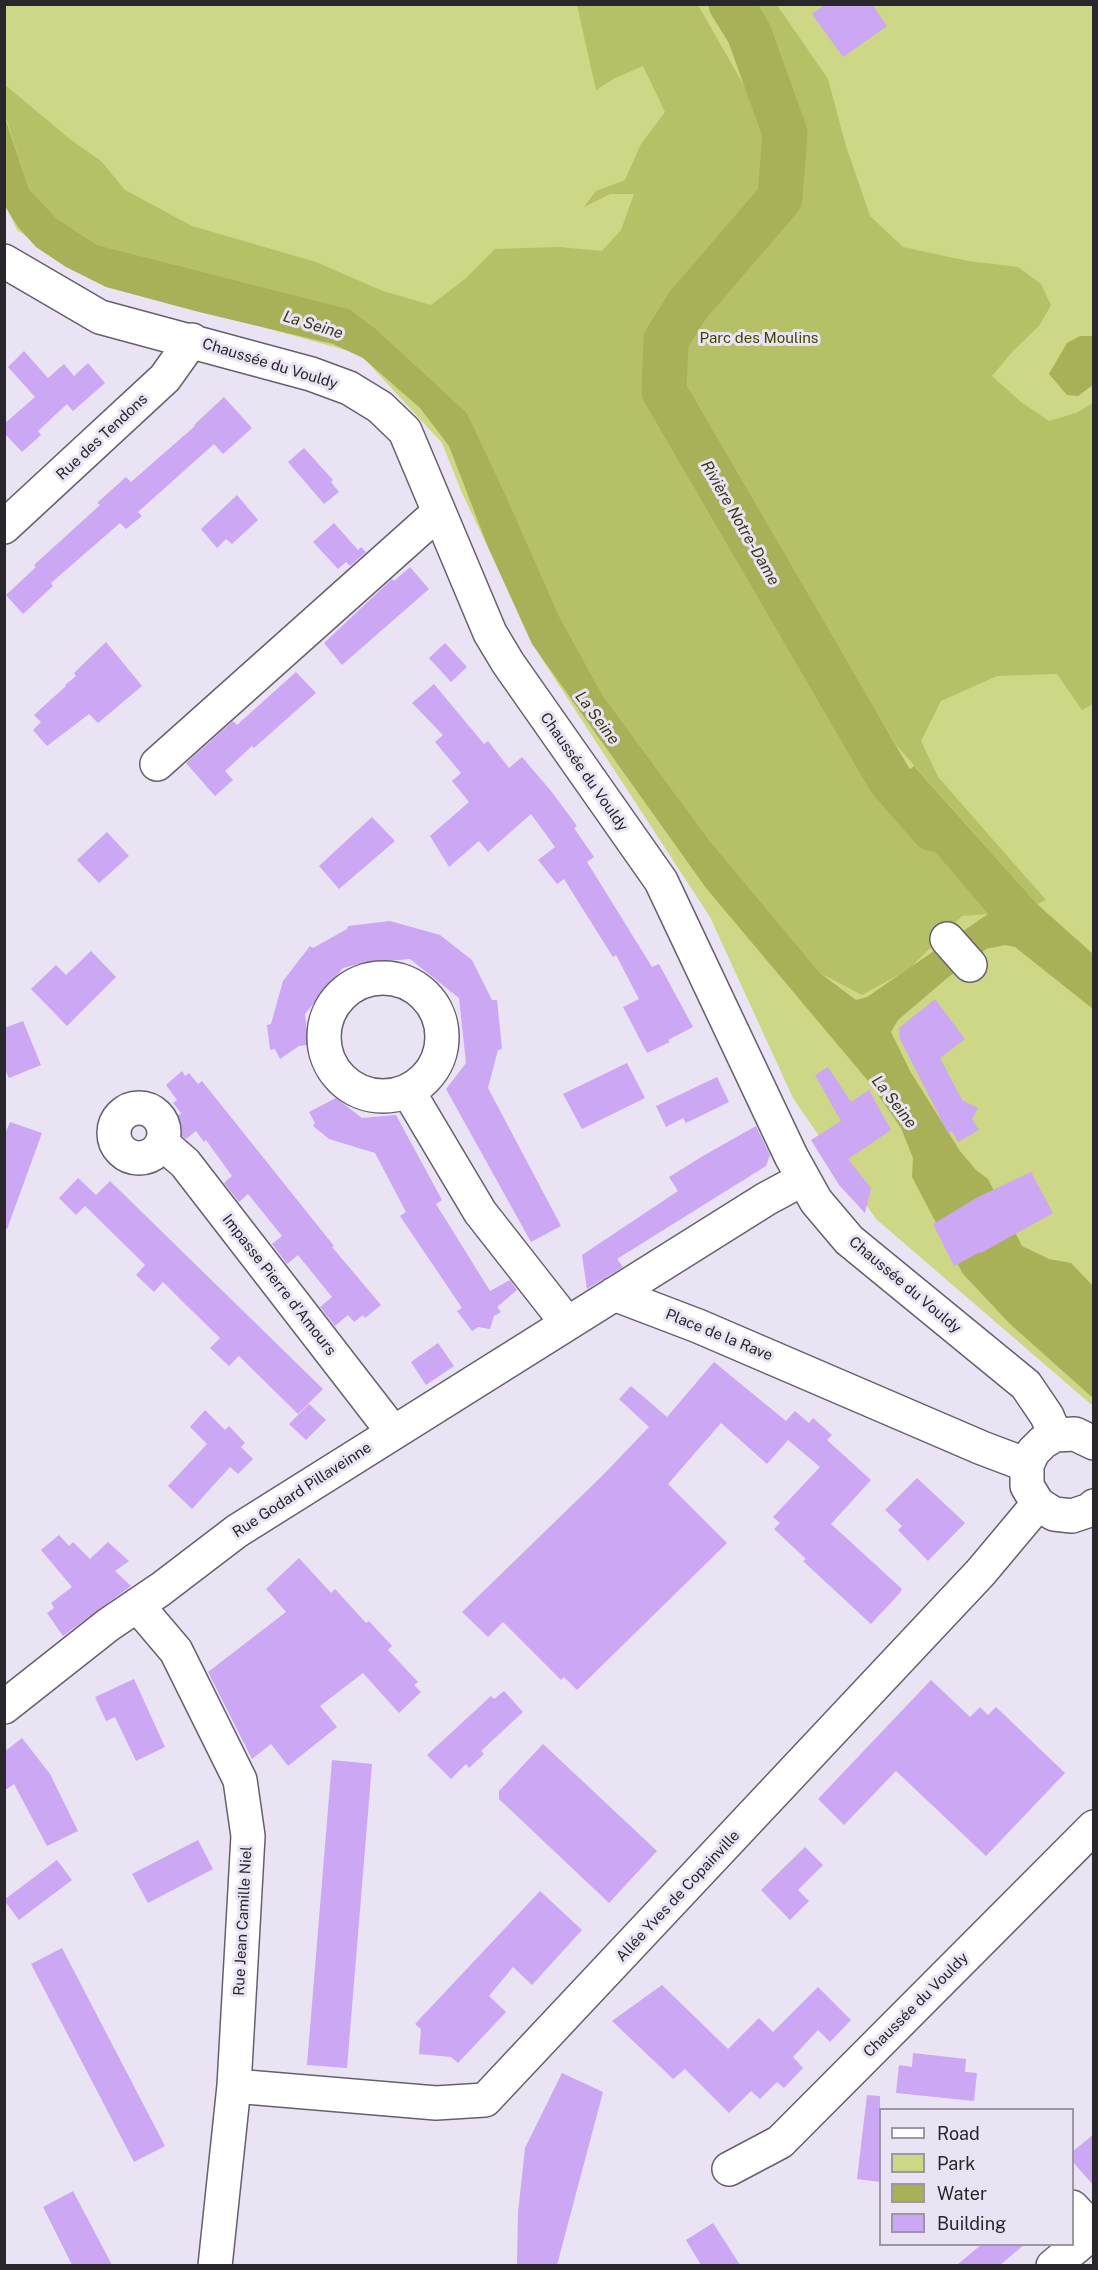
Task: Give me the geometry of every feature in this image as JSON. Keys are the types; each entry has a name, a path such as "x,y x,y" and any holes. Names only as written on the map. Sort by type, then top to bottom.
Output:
{"street":[{"name":"Chaussée du Vouldy","path":"4,261 100,317 192,340 311,374 349,388 380,407 405,431 490,633 508,663 661,881 803,1179 816,1201 849,1240 1026,1385 1047,1416 1055,1435"},
{"name":"Rue des Tendons","path":"4,527 165,378 192,340"},
{"path":"158,764 440,512"},
{"path":"947,939 970,965"},
{"path":"408,1092 480,1212 567,1323"},
{"name":"Impasse Pierre d'Amours","path":"162,1143 184,1163 393,1432"},
{"path":"614,1294 765,1199 803,1179"},
{"name":"Rue Godard Pillaveinne","path":"4,1707 108,1625 237,1531 614,1294"},
{"name":"Place de la Rave","path":"614,1294 709,1330 982,1448 1027,1465"},
{"path":"1094,1443 1075,1434 1055,1435 1042,1442 1033,1452 1027,1465 1027,1486 1038,1504 1054,1514 1072,1516 1090,1510 1094,1506"},
{"name":"Allée Yves de Copainville","path":"234,2086 436,2103 485,2100 981,1572 1038,1504"},
{"name":"Rue Jean Camille Niel","path":"137,1605 176,1651 240,1780 248,1836 234,2086 215,2265"},
{"name":"Chaussée du Vouldy","path":"729,2169 780,2142 1094,1827"},
{"path":"1053,2265 1094,2231 1074,2209"}],"green space":[{"name":"Parc des Moulins","path":"5,5 1093,5 1093,1406 876,1219 793,1098 710,917 540,656 462,493 442,443 360,354 92,280 17,230 5,205"},
{"path":"577,5 698,5 762,117 774,148 770,183 762,209 687,291 660,338 649,377 677,442 776,605 884,792 988,914 962,916 908,970 862,995 820,973 709,840 603,696 559,616 467,413 376,329 349,309 97,245 56,218 29,189 5,115 4,84 71,140 101,161 125,190 192,226 316,262 383,291 431,305 465,279 495,249 558,247 602,251 621,230 634,194 610,194 584,207 596,191 625,180 641,144 665,112 643,66 615,78 596,90"},
{"path":"738,5 777,5 828,79 846,146 870,216 903,247 968,261 1018,267 1041,284 1051,305 1039,326 1013,351 992,376 1021,402 1049,421 1076,413 1093,403 1093,704 1082,710 1057,674 997,676 941,701 921,741 938,777 1046,900 1037,904 897,746 674,380 676,336 701,296 777,212 798,165 796,112"}],"water":[{"name":"La Seine","path":"4,115 29,189 56,218 97,245 349,309 376,329 467,413 559,616 603,696 709,840 820,973 856,1000 867,997 988,914 884,792 914,766 1037,904 1093,954 1093,1009 1015,947 1005,945 986,949 946,979 898,1020 891,1032 910,1071 960,1151 976,1170 988,1179 1022,1246 1049,1259 1071,1263 1093,1286 1093,1398 1010,1324 963,1274 912,1177 913,1158 901,1128 869,1082 706,888 532,644 488,547 449,446 420,408 363,358 333,344 106,287 66,267 36,247 18,227 5,206"},
{"path":"1080,336 1093,336 1093,385 1078,396 1067,395 1049,374 1067,343"}],"building":[{"path":"826,4 872,4 887,26 843,57 812,14"},
{"path":"24,351 48,378 64,364 74,376 88,363 105,383 73,411 67,404 38,431 41,435 22,452 4,433 4,424 35,397 8,367"},
{"path":"224,397 252,428 223,454 214,444 138,512 142,516 126,529 120,523 51,583 53,586 23,614 6,595 36,567 34,565 100,505 97,503 126,477 131,482 195,426"},
{"path":"304,448 333,480 331,482 339,492 324,504 288,462"},
{"path":"237,495 258,520 232,544 226,539 217,548 201,529"},
{"path":"334,523 358,550 361,547 366,552 350,566 346,562 338,569 313,542"},
{"path":"410,567 429,589 342,665 324,643 392,579 394,581"},
{"path":"106,642 142,686 98,723 89,714 47,746 33,730 41,722 34,715 76,676 74,673"},
{"path":"445,643 467,667 451,682 429,658"},
{"path":"296,672 316,693 225,771 233,780 215,796 186,763 233,721 237,725"},
{"path":"434,684 484,744 488,741 509,768 522,757 551,791 577,826 574,828 594,857 587,862 652,967 659,964 693,1027 647,1053 623,1007 639,999 616,955 613,957 564,879 557,884 538,860 555,847 531,814 488,852 479,841 449,867 430,836 469,802 452,781 461,773 435,742 443,735 412,703"},
{"path":"372,817 395,841 339,889 319,866"},
{"path":"107,832 129,856 99,883 77,860"},
{"path":"390,921 440,935 472,960 492,1000 497,1000 502,1049 498,1050 488,1088 561,1226 531,1242 446,1089 466,1063 459,998 410,959 362,963 343,968 305,1014 308,1045 299,1046 280,1059 275,1049 270,1050 267,1025 271,1024 283,981 310,946 313,948 347,929 348,926"},
{"path":"91,951 116,977 67,1026 31,989 56,965 66,975"},
{"path":"935,999 965,1039 940,1058 962,1100 978,1108 972,1119 979,1130 958,1142 952,1131 948,1133 900,1039 899,1028"},
{"path":"23,1021 41,1065 9,1078 4,1068 4,1028"},
{"path":"627,1063 645,1098 582,1129 563,1094"},
{"path":"828,1067 851,1102 869,1090 891,1130 848,1159 871,1188 865,1213 839,1185 811,1140 841,1121 815,1075"},
{"path":"182,1071 185,1076 189,1073 198,1084 202,1081 334,1246 332,1247 381,1305 365,1318 363,1315 354,1322 348,1315 335,1326 320,1307 332,1297 298,1255 287,1264 272,1244 282,1236 248,1194 239,1202 224,1183 232,1176 206,1140 204,1142 196,1131 186,1139 166,1125 181,1113 173,1103 177,1100 166,1085"},
{"path":"717,1077 729,1102 686,1123 683,1118 666,1127 656,1106"},
{"path":"336,1098 362,1118 396,1115 442,1200 436,1204 490,1291 510,1280 517,1290 497,1307 501,1312 494,1316 490,1329 478,1327 472,1331 457,1311 462,1308 400,1216 406,1212 375,1153 329,1139 313,1126 315,1123 309,1112"},
{"path":"10,1122 42,1133 7,1229 4,1229 4,1136"},
{"path":"756,1126 770,1155 766,1166 617,1259 623,1267 587,1289 582,1255 678,1191 669,1177"},
{"path":"1031,1172 1053,1213 954,1266 933,1224 978,1197"},
{"path":"78,1178 96,1195 110,1181 323,1389 298,1414 239,1356 229,1366 210,1348 220,1338 163,1282 154,1292 136,1275 145,1265 85,1206 76,1215 59,1198"},
{"path":"438,1343 454,1366 426,1385 411,1362"},
{"path":"714,1362 786,1421 795,1411 809,1423 813,1418 832,1435 827,1440 871,1480 831,1524 902,1589 899,1594 871,1624 803,1561 806,1559 774,1529 780,1523 773,1517 820,1467 788,1440 767,1464 721,1423 668,1484 727,1543 577,1690 564,1677 561,1680 503,1622 488,1637 462,1612 649,1427 619,1399 631,1386 667,1417"},
{"path":"309,1404 326,1420 306,1440 289,1424"},
{"path":"205,1410 225,1430 229,1426 245,1443 241,1447 253,1459 238,1474 230,1467 192,1509 168,1486 207,1444 190,1427"},
{"path":"917,1478 965,1523 928,1561 898,1530 902,1526 885,1510"},
{"path":"59,1535 69,1546 73,1542 90,1559 108,1542 129,1561 115,1571 131,1586 63,1636 47,1613 54,1608 51,1603 72,1587 41,1550"},
{"path":"299,1558 331,1593 335,1589 366,1623 369,1621 392,1646 388,1650 418,1682 414,1685 421,1692 399,1713 363,1673 320,1706 337,1727 288,1766 271,1744 252,1759 208,1672 286,1612 266,1589"},
{"path":"134,1679 165,1747 136,1761 115,1717 106,1721 95,1697"},
{"path":"931,1680 970,1717 980,1707 988,1715 996,1707 1065,1773 986,1856 896,1771 844,1825 818,1799"},
{"path":"504,1691 523,1712 481,1751 484,1754 469,1768 466,1764 451,1779 427,1755 491,1696 494,1699"},
{"path":"22,1738 50,1774 78,1831 47,1846 14,1784 4,1791 4,1752"},
{"path":"543,1744 657,1851 609,1903 499,1799 499,1791"},
{"path":"332,1760 372,1764 347,2068 307,2065"},
{"path":"198,1840 213,1869 148,1903 132,1874"},
{"path":"805,1847 823,1865 798,1890 809,1901 790,1920 761,1890"},
{"path":"57,1860 72,1880 19,1920 4,1900"},
{"path":"540,1891 582,1930 532,1985 513,1967 489,1996 506,2012 458,2063 451,2057 419,2054 421,2029 415,2024"},
{"path":"62,1948 165,2146 134,2162 31,1964"},
{"path":"662,1985 728,2049 759,2018 773,2032 818,1987 851,2020 830,2042 818,2030 793,2057 803,2068 784,2088 777,2082 760,2099 751,2091 729,2113 685,2069 673,2079 612,2021"},
{"path":"913,2053 966,2059 965,2072 977,2073 974,2101 896,2093 899,2065 912,2067"},
{"path":"562,2073 603,2092 557,2265 517,2265 518,2213 525,2148"},
{"path":"867,2095 880,2096 879,2182 857,2179"},
{"path":"1094,2134 1094,2186 1074,2163 1074,2150"},
{"path":"73,2191 112,2265 72,2265 43,2207"},
{"path":"713,2223 740,2265 701,2265 686,2240"},
{"path":"980,2246 1023,2246 1000,2265 957,2265"}],"waterway":[{"name":"Rivière Notre-Dame","path":"731,4 749,33 785,133 780,198 688,305 666,340 664,391 890,780 933,829"}]}
